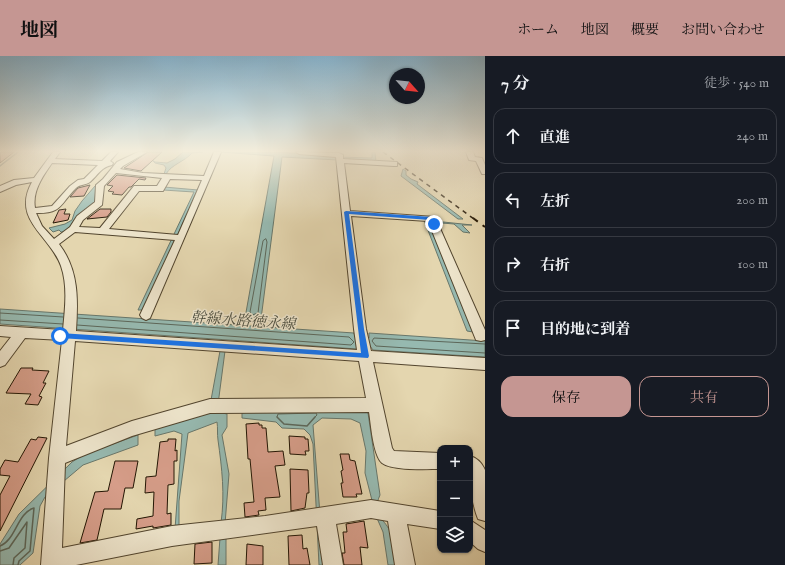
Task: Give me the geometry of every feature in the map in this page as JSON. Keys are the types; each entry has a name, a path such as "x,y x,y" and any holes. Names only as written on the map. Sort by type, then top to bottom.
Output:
{"street":[{"path":"39,176 30,195 30,210 36,224 61,255 69,275 71,291 71,312 55,484 51,563 172,536 318,517 382,510 437,519"},
{"path":"30,210 49,210 56,207 75,185 82,181 86,181 91,176"},
{"path":"53,244 73,229 80,218 99,203 100,184 109,176"},
{"path":"104,231 137,188 160,189 165,176"},
{"path":"146,315 176,238 207,178 176,176"},
{"path":"342,176 363,346 384,451 388,457 393,459 437,461"},
{"path":"0,190 5,186 22,180 36,180"},
{"path":"346,212 432,219 481,336"},
{"path":"73,229 176,238"},
{"path":"0,330 363,346 485,364"},
{"path":"0,361 22,332"},
{"path":"57,458 145,425 186,412 214,406 374,405"},
{"path":"473,467 477,471 485,512"},
{"path":"382,510 405,565"},
{"path":"318,517 333,565"},
{"path":"473,532 485,542"}],"water":[{"path":"270,176 280,176 261,319 245,318"},
{"path":"401,176 407,176 418,182 417,184 463,219 458,219"},
{"path":"95,186 98,186 96,204 64,232 59,230 53,232 49,228 65,224 72,220 75,211"},
{"path":"164,187 198,190 177,236 173,240 175,240 143,310 138,310 194,192 163,190"},
{"path":"424,220 472,225 462,225 470,233 463,232 454,224 430,222 473,332 467,331"},
{"path":"0,309 354,333 355,337 369,338 369,333 485,341 485,357 373,350 370,346 357,345 357,349 0,324"},
{"path":"220,351 225,351 217,412 227,414 227,427 222,435 229,474 225,524 221,523 223,502 217,422 188,433 179,501 179,529 175,529 182,434 174,431 155,436 155,429 213,412 211,400"},
{"path":"362,409 368,413 380,495 377,502 378,513 391,534 397,565 388,565 383,532 376,516 365,473 366,451 360,423 351,419 322,418 313,425 324,565 319,565 313,444 310,435 304,429 282,428 276,422 242,418 242,413 262,410"},
{"path":"138,435 138,445 83,465 45,497 40,506 33,553 20,565 0,565 0,544 19,514 72,462 85,454"},
{"path":"226,537 226,565 218,565 220,538"}],"building":[{"path":"116,176 146,178 145,180 139,179 122,195 112,194 114,192 108,191 113,186 107,185"},
{"path":"90,185 84,196 70,197 78,188"},
{"path":"66,209 64,214 70,214 68,220 53,223 59,210"},
{"path":"100,209 111,209 111,212 107,217 87,219"},
{"path":"21,368 33,368 32,370 49,371 43,383 46,383 39,396 42,397 38,405 25,404 31,394 6,393"},
{"path":"259,423 259,425 262,425 262,428 266,428 268,452 283,451 285,465 275,466 280,497 265,498 266,510 258,511 259,515 245,517 244,503 254,502 250,459 248,459 246,424"},
{"path":"289,436 305,437 305,439 308,439 309,451 305,451 306,455 290,454"},
{"path":"38,437 47,438 0,531 0,495 10,476 0,475 0,469 5,460 18,462 31,439 36,440"},
{"path":"168,439 176,439 175,451 177,450 177,461 174,461 174,484 168,485 167,514 171,513 171,525 136,529 137,519 153,516 154,492 145,493 146,477 156,476 160,442 168,441"},
{"path":"340,454 349,454 350,460 355,461 362,494 356,494 357,497 343,497 341,471 343,470"},
{"path":"115,461 138,461 133,488 125,488 121,509 104,509 97,540 80,543 95,492 108,491"},
{"path":"290,469 308,470 309,493 307,493 305,508 291,511"},
{"path":"364,521 368,548 360,547 362,565 344,565 342,553 345,553 343,532 347,532 346,524"},
{"path":"302,535 303,549 307,548 310,565 289,565 288,536"},
{"path":"212,542 212,563 194,564 195,544"},
{"path":"247,544 263,546 263,565 246,565"}],"railway":[{"path":"415,176 474,219"},
{"path":"473,218 485,227"}],"route":[{"path":"60,336 365,356 360,329 346,212 432,219 434,224"}],"water label":[{"name":"幹線水路徳永線","path":"243,321"}]}
